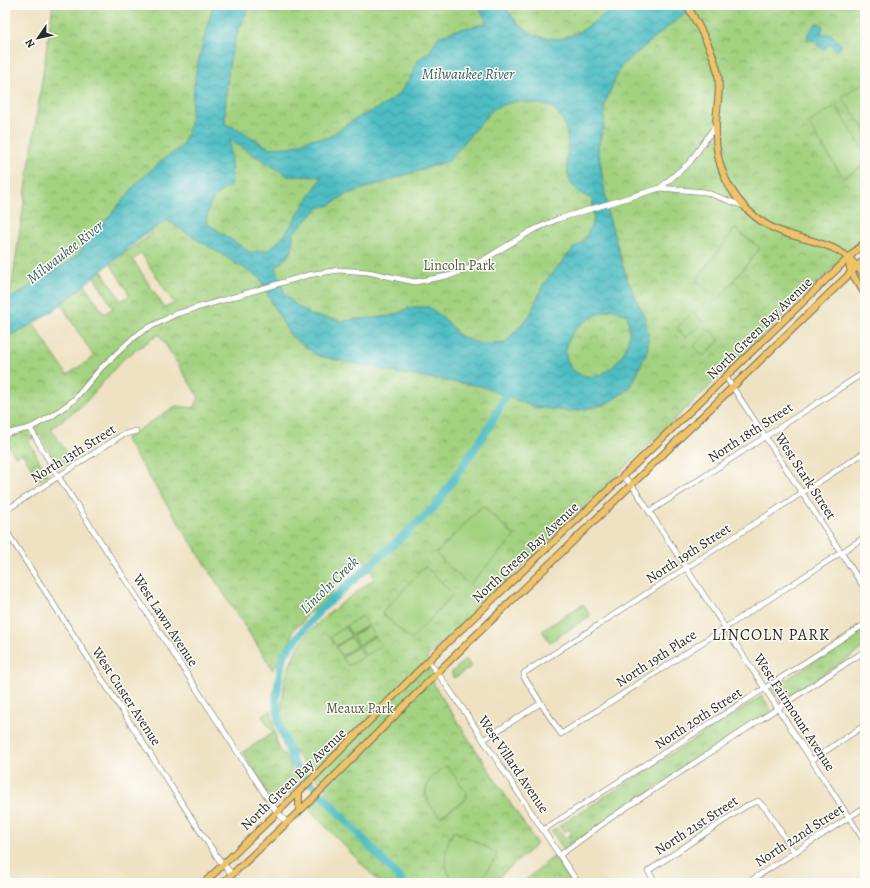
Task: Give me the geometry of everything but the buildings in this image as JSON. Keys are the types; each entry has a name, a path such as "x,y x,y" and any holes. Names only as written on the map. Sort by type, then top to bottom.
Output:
{"main road":[{"path":"687,5 708,46 718,74 718,105 716,125 719,163 726,180 743,206 766,224 784,233 827,244 858,266 865,277"},
{"name":"North Green Bay Avenue","path":"204,883 300,791 428,661 623,476 865,242"},
{"path":"848,259 851,272 865,294"},
{"name":"North Green Bay Avenue","path":"223,883 311,800 437,672 865,259"},
{"path":"299,810 300,791"}],"street":[{"path":"660,188 690,162 716,125"},
{"path":"5,434 30,428 52,416 74,400 114,354 144,330 176,314 308,275 339,270 368,272 414,282 452,276 472,267 531,231 558,219 660,188 705,192 743,206"},
{"name":"North 18th Street","path":"649,512 865,372"},
{"name":"West Stark Street","path":"726,377 865,589"},
{"name":"West Lawn Avenue","path":"30,428 58,476 277,812 286,822"},
{"name":"North 13th Street","path":"5,511 122,435 136,431"},
{"name":"North 19th Street","path":"541,703 524,677 524,673 865,452"},
{"name":"West Fairmount Avenue","path":"623,476 632,485 865,842"},
{"name":"West Custer Avenue","path":"5,529 223,865 232,874"},
{"name":"North 19th Place","path":"541,703 561,734 865,537"},
{"name":"North 20th Street","path":"543,830 865,624"},
{"path":"560,856 609,819 865,651"},
{"name":"West Villard Avenue","path":"428,661 483,740 578,883"},
{"path":"483,740 541,703"},
{"path":"812,760 865,726"},
{"name":"North 21st Street","path":"656,883 648,871 746,806 758,801 767,810 794,852"},
{"name":"North 22nd Street","path":"746,883 865,807"}],"green space":[{"name":"Lincoln Park","path":"53,5 865,5 865,234 836,265 427,657 435,687 537,844 492,883 380,883 308,808 327,790 294,751 284,732 281,711 287,674 294,655 303,640 315,626 328,614 375,578 362,557 336,579 331,595 314,610 306,614 302,623 293,629 291,640 273,670 125,439 176,406 193,408 199,398 159,334 123,359 85,403 51,429 71,459 59,467 40,435 28,440 47,475 40,480 22,453 16,457 8,445 5,445 5,324 17,331 33,323 67,375 94,357 61,304 85,285 104,314 113,308 94,277 101,270 121,301 130,295 110,263 152,234 149,229 9,305","holes":["141,253 174,303 164,307 133,260"]},
{"path":"865,81 865,129 842,98"},
{"path":"836,106 865,153 865,165 843,178 808,123"},
{"path":"735,229 760,248 719,299 696,280"},
{"path":"693,312 703,322 686,338 677,328"},
{"path":"710,330 720,340 703,356 694,346"},
{"path":"482,506 515,536 469,585 436,554"},
{"path":"425,566 453,594 411,640 382,613"},
{"path":"583,604 590,616 550,642 542,631"},
{"path":"362,616 368,625 352,635 346,626"},
{"path":"368,626 374,635 359,645 353,636"},
{"path":"345,627 351,636 336,646 330,637"},
{"path":"865,629 865,647 781,702 772,689"},
{"path":"375,636 381,645 366,655 360,646"},
{"path":"351,637 357,646 342,656 336,647"},
{"path":"358,647 364,656 348,666 342,657"},
{"path":"466,659 471,667 454,678 451,673"},
{"path":"762,696 772,711 572,844 567,837 572,833 569,829 564,832 559,826"},
{"path":"271,710 277,744 281,752 288,758 291,771 299,778 299,785 276,806 243,752 273,733 262,716"},
{"path":"447,766 467,793 465,800 441,816 428,802 426,789 428,783 433,777"},
{"path":"557,828 570,845 564,850 552,831"},
{"path":"454,831 496,852 497,856 479,883 454,883 450,877 447,870 445,857 450,837"},
{"path":"554,856 571,883 522,883"}],"water":[{"name":"Milwaukee River","path":"213,5 252,5 244,18 233,47 226,94 225,124 240,130 269,148 291,147 310,139 327,138 355,119 384,105 399,94 410,78 418,60 430,51 438,37 453,31 487,23 478,5 503,5 519,25 533,34 545,38 561,39 583,30 616,5 703,5 680,17 621,66 605,103 604,126 598,147 608,214 626,276 645,318 648,332 648,348 633,383 628,390 606,404 586,409 568,411 534,407 480,386 404,374 318,356 290,335 260,278 166,220 42,318 18,332 5,337 5,302 62,266 78,254 137,183 160,162 182,146 189,128 196,71","holes":["515,101 551,107 555,110 560,116 565,127 567,138 568,172 571,183 579,192 592,199 594,219 584,241 574,248 544,283 530,315 505,343 481,344 459,336 449,323 429,307 412,307 391,316 342,321 311,315 296,305 284,293 276,268 292,251 293,233 319,208 330,205 347,194 449,161 481,122 495,108","230,140 288,176 322,177 284,236 269,250 250,252 206,223 210,204 220,192 232,185","612,309 627,315 629,326 628,342 620,358 605,372 590,377 578,373 569,364 566,351 571,336 586,321"]},
{"path":"816,23 820,23 823,27 821,33 831,34 842,45 837,51 829,44 824,50 818,46 817,41 807,40 808,33"}],"waterway":[{"name":"Lincoln Creek","path":"404,883 295,766 279,724 276,699 283,656 319,611 434,508 490,426 510,387"}],"district":[{"name":"LINCOLN PARK","path":"771,634"}],"park label":[{"name":"Meaux Park","path":"360,708"}]}
